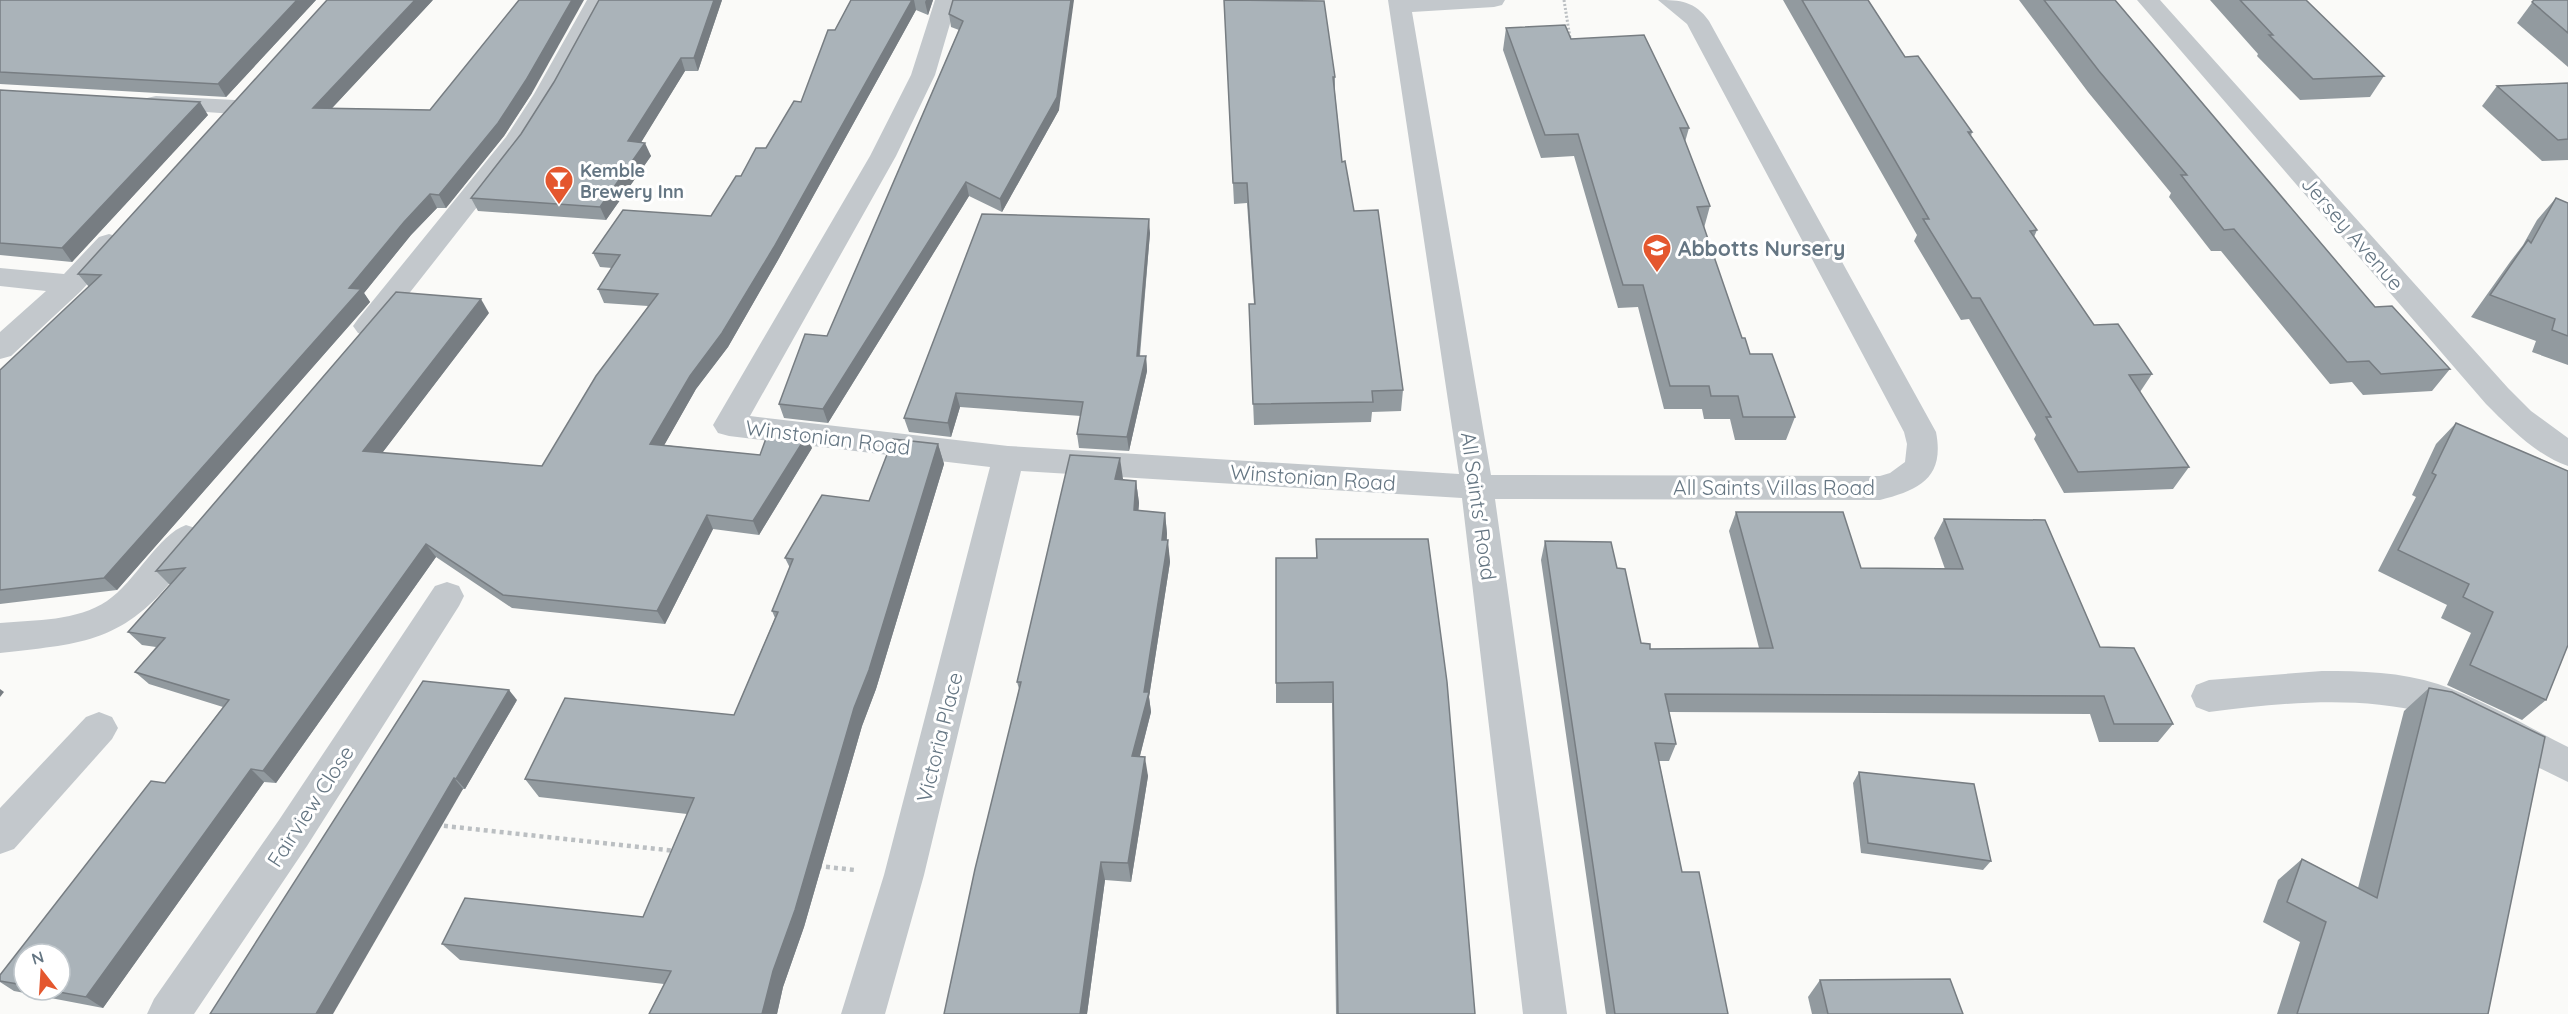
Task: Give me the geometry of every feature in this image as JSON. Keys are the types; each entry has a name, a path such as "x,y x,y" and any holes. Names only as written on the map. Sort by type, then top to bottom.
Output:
{"street":[{"path":"347,351 516,141 546,94 598,0"},
{"name":"Winstonian Road","path":"946,0 923,75 883,156 729,425 1008,458 1477,487"},
{"path":"1400,3 1494,0"},
{"name":"All Saints Villas Road","path":"1477,487 1880,488 1899,484 1915,473 1923,461 1924,447 1913,418 1704,33 1689,13 1669,0"},
{"name":"Jersey Avenue","path":"2148,0 2497,396 2520,419 2568,454"},
{"name":"All Saints' Road","path":"1400,3 1477,487 1545,1014"},
{"path":"129,101 242,99 211,132"},
{"path":"0,349 71,284 125,225"},
{"path":"0,277 71,284"},
{"name":"Victoria Place","path":"863,1014 904,875 1008,458"},
{"path":"0,638 91,625 120,612 208,513"},
{"name":"Fairview Close","path":"169,1014 298,826 447,596"},
{"path":"2209,696 2276,689 2330,687 2418,694 2435,699 2568,765"},
{"path":"0,836 99,728"}],"path":[{"path":"1564,0 1570,40"},
{"path":"424,824 682,851"},
{"path":"810,865 904,875"}],"building":[{"path":"0,0 297,0 218,84 0,72"},
{"path":"327,0 415,0 313,108 430,110 519,0 572,0 526,80 498,123 439,195 430,194 404,222 349,288 361,289 104,578 0,590 0,370 101,275 78,274"},
{"path":"599,0 714,0 694,58 681,58 628,141 645,143 600,207 471,198 521,134 554,82"},
{"path":"851,0 912,0 774,247 722,333 690,376 650,444 760,455 769,430 807,435 753,521 707,515 657,611 503,595 426,544 263,771 251,769 86,997 72,994 72,942 26,942 151,781 165,783 229,700 135,672 165,638 128,632 185,568 156,571 396,292 481,299 363,451 542,466 596,376 658,294 598,289 620,255 593,253 623,210 711,216 736,176 741,176 756,148 766,148 794,101 801,102 828,30 835,30"},
{"path":"953,0 1071,0 1057,97 1000,199 966,182 823,409 779,404 805,334 827,336 963,21 949,14"},
{"path":"1224,0 1324,1 1335,77 1333,77 1342,162 1345,161 1354,211 1378,210 1403,390 1372,391 1373,402 1253,404 1249,304 1255,304 1247,183 1233,183"},
{"path":"1802,0 1868,0 1905,57 1918,56 2037,230 2030,231 2094,325 2118,324 2152,374 2129,375 2189,467 2078,472 2046,417 2051,417 1980,298 1972,298 1923,219 1929,219"},
{"path":"2044,0 2115,0 2375,307 2392,306 2450,369 2381,374 2369,361 2347,362 2234,229 2224,230 2181,175 2187,175 2099,71"},
{"path":"2240,0 2306,0 2384,76 2313,79 2269,35 2273,35"},
{"path":"2534,0 2568,0 2568,33 2532,2"},
{"path":"1565,25 1571,39 1644,35 1689,128 1680,128 1710,206 1697,207 1742,338 1745,338 1750,354 1772,354 1795,417 1743,417 1738,396 1711,396 1709,386 1670,386 1643,285 1623,285 1578,134 1545,135 1506,28"},
{"path":"2568,83 2568,139 2558,140 2497,86"},
{"path":"0,90 200,102 62,248 0,243"},
{"path":"2556,198 2568,203 2568,336 2552,330 2555,319 2490,295 2528,240 2531,243"},
{"path":"982,214 1149,219 1137,356 1146,356 1127,437 1077,434 1083,402 956,393 948,423 904,418"},
{"path":"2456,423 2568,471 2568,645 2546,700 2470,665 2493,612 2463,597 2469,584 2398,550 2436,475 2432,473"},
{"path":"893,439 938,444 869,670 854,708 795,910 773,971 762,1014 649,1014 671,971 442,944 465,898 643,917 694,798 525,779 565,698 734,715 778,612 772,611 793,559 785,558 822,495 869,501"},
{"path":"1070,455 1120,458 1115,479 1136,481 1134,510 1165,513 1162,540 1168,540 1144,692 1149,692 1132,756 1145,757 1128,863 1101,862 1080,1014 944,1014 975,869 1021,682 1017,682"},
{"path":"1736,512 1843,512 1861,568 1963,569 1944,519 2045,520 2100,647 2134,648 2173,724 2114,724 2104,696 1665,694 1676,744 1655,743 1682,872 1699,872 1728,1014 1615,1014 1545,541 1611,542 1617,568 1625,569 1641,643 1650,644 1650,649 1773,648"},
{"path":"1316,539 1428,539 1447,682 1475,1014 1338,1014 1333,682 1276,683 1276,558 1317,558"},
{"path":"423,681 509,690 456,779 454,778 316,1014 210,1014"},
{"path":"2429,688 2452,692 2545,737 2488,1014 2297,1014 2326,922 2287,902 2302,859 2377,898"},
{"path":"1859,772 1974,784 1991,861 1868,843"},
{"path":"12,960 12,983 0,981 0,975"},
{"path":"1950,979 1963,1014 1828,1014 1820,980"}],"place":[{"name":"Kemble Brewery Inn","path":"559,206"},
{"name":"Abbotts Nursery","path":"1657,274"}]}
